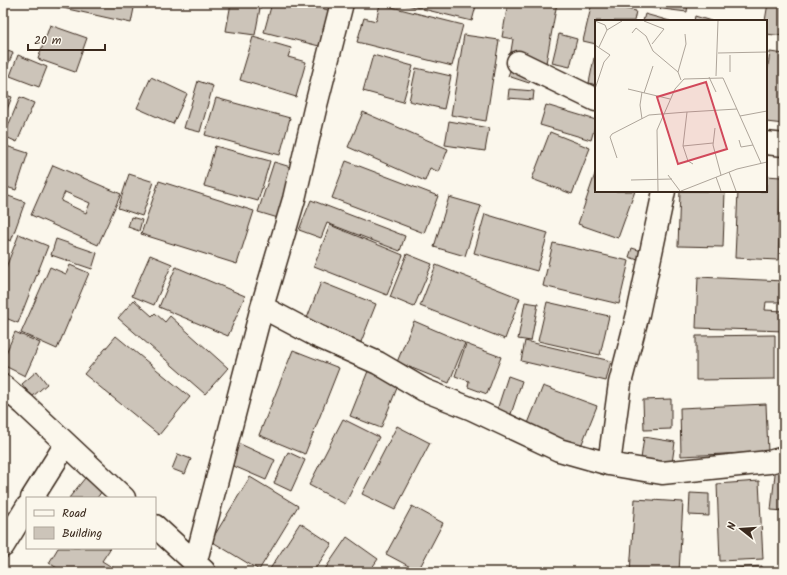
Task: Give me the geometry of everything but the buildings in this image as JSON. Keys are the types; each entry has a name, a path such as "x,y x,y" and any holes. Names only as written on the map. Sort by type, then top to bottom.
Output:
{"street":[{"path":"198,569 262,307 294,199 342,3"},
{"path":"518,62 595,100"},
{"path":"767,142 784,145"},
{"path":"609,464 620,383 638,314 664,192"},
{"path":"262,307 317,336 378,363 424,390 472,409 559,450 609,464 662,472 769,462 784,458"},
{"path":"3,386 123,497"},
{"path":"33,497 66,444"},
{"path":"3,546 26,509"},
{"path":"156,527 198,569"}]}
